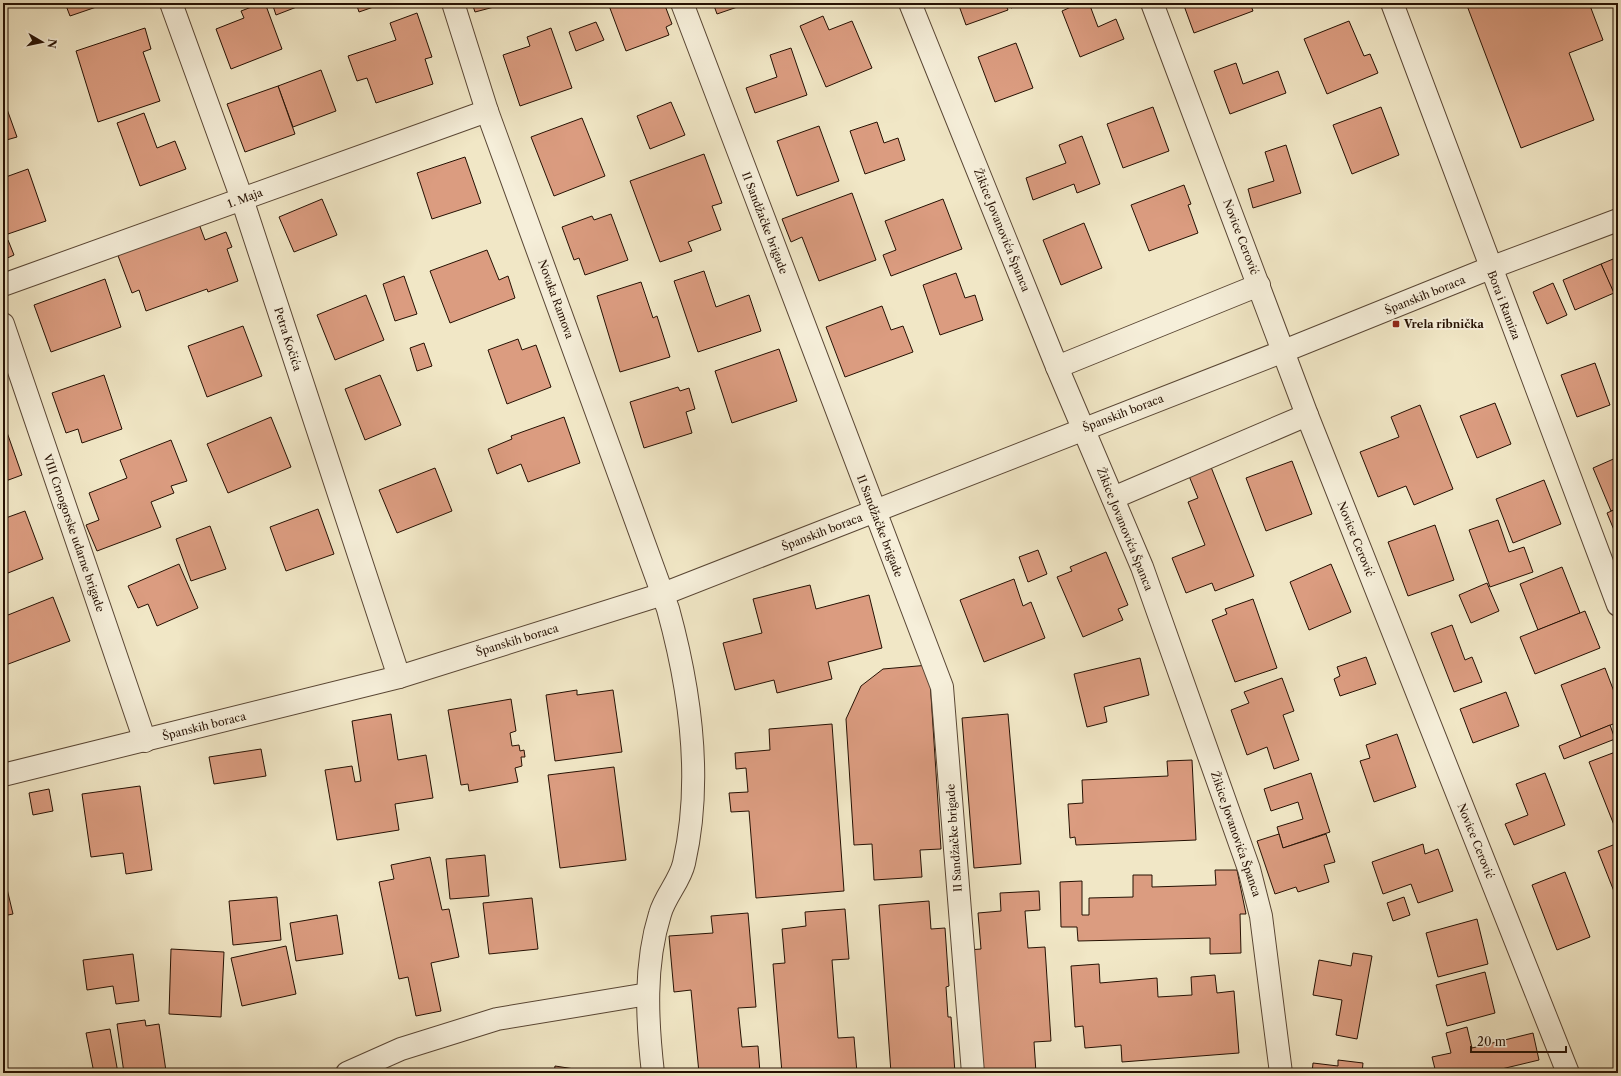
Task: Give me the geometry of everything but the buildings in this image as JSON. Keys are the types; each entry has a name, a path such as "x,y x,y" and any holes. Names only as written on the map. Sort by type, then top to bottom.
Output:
{"street":[{"name":"Petra Kočića","path":"171,3 242,199 399,676"},
{"name":"Novaka Ramova","path":"453,3 487,111 663,594 675,634 686,689 691,733 692,804 684,864 661,910 654,931 648,994 653,1073"},
{"name":"II Sandžačke brigade","path":"682,3 942,687 973,1073"},
{"name":"Žikice Jovanovića Španca","path":"910,3 1057,367 1142,567 1257,892 1265,940 1281,1073"},
{"name":"Novice Cerović","path":"1152,3 1308,415 1568,1073"},
{"name":"Bora i Ramiza","path":"1392,3 1490,268 1618,605"},
{"name":"1. Maja","path":"3,286 487,111"},
{"name":"Španskih boraca","path":"3,775 145,741 399,676 663,594 1083,428 1284,351 1490,268 1618,220"},
{"path":"1057,367 1259,285"},
{"name":"VIII Crnogorske udarne brigade","path":"3,324 145,741"},
{"path":"1113,498 1308,415"},
{"path":"347,1073 401,1049 497,1018 648,994"}],"place":[{"name":"Vrela ribnička","path":"1396,324"}]}
